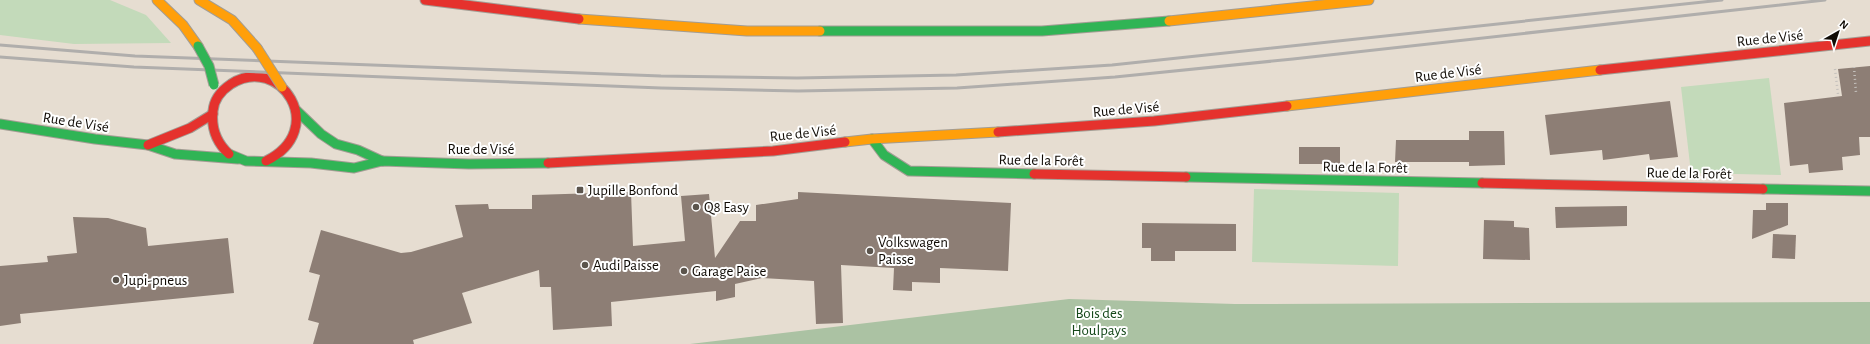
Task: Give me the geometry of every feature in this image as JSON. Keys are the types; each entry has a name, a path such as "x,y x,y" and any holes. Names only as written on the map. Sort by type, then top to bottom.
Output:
{"main road":[{"path":"157,0 183,25 198,46 209,66 216,100 212,114 215,137 225,150 238,159"},
{"name":"Rue de Visé","path":"199,0 232,20 257,48 288,94 296,110 321,134 336,144 358,150 382,161"},
{"path":"425,0 603,22 748,31 899,32 1042,31 1194,19 1368,0"},
{"name":"Rue de Visé","path":"0,124 95,139 148,145 175,154 238,159 253,162 266,161 311,163 354,168 382,161 469,164 570,163 773,151 872,139 1006,132 1154,121 1569,73 1870,41"},
{"path":"216,100 228,86 244,78 259,77 269,80 282,87"},
{"name":"Rue de Visé","path":"266,161 278,155 289,144 296,129 296,110"},
{"name":"Rue de Visé","path":"148,145 191,129 201,124 212,114"},
{"name":"Rue de la Forêt","path":"872,139 884,156 909,171 1870,191"}],"path":[{"path":"1854,67 1856,93"},
{"path":"1835,69 1838,94"}],"green space":[{"path":"0,0 110,0 146,15 171,43 74,44 0,35"},
{"path":"1769,78 1781,175 1691,173 1681,87"},
{"path":"1254,189 1399,193 1398,266 1252,262"},
{"name":"Bois des Houlpays","path":"1069,299 1235,304 1870,302 1870,344 690,344"}],"building":[{"path":"1870,66 1870,137 1859,137 1860,155 1842,157 1843,170 1809,173 1808,164 1790,166 1784,103 1842,96 1838,69"},
{"path":"1670,101 1678,157 1650,160 1649,154 1603,160 1602,150 1550,155 1545,115"},
{"path":"1469,131 1504,131 1505,165 1469,166 1469,162 1395,162 1396,140 1469,140"},
{"path":"1299,147 1340,147 1340,164 1299,164"},
{"path":"631,192 633,246 685,241 681,196 709,194 715,258 740,221 756,221 756,205 798,199 798,192 1011,203 1008,271 940,268 940,283 912,282 912,291 893,290 894,268 841,265 843,323 816,324 814,281 762,278 735,284 735,297 716,301 716,291 611,302 612,326 553,330 551,287 540,287 539,270 462,293 472,323 413,340 414,344 313,344 319,323 308,320 320,275 309,272 321,230 401,253 411,252 463,237 455,205 488,204 489,209 532,209 532,195"},
{"path":"1766,203 1788,203 1788,225 1752,239 1753,210 1766,210"},
{"path":"1627,206 1627,226 1556,228 1555,207"},
{"name":"Jupi-pneus","path":"73,217 108,218 146,228 148,246 228,238 234,293 20,314 21,323 0,326 0,266 48,262 47,256 77,253"},
{"path":"1484,220 1514,221 1514,227 1529,228 1530,260 1483,259"},
{"path":"1142,223 1236,224 1236,251 1175,251 1175,261 1151,261 1151,248 1142,248"},
{"path":"1773,234 1796,235 1795,259 1772,258"}],"railway":[{"path":"0,45 135,56 661,76 797,78 956,75 1112,65 1722,0"},
{"path":"0,57 134,67 661,88 798,91 957,88 1115,77 1293,59 1825,0"}],"traffic: fast":[{"path":"820,31 1042,31 1169,21"},
{"path":"198,46 209,66 214,85"},
{"path":"296,110 321,134 336,144 358,150 382,161"},
{"path":"0,124 95,139 148,145 175,154 238,159"},
{"path":"872,139 884,155 909,171 1034,174"},
{"path":"229,154 246,161 311,163 354,168 382,161 469,164 548,163"},
{"path":"1186,177 1482,183"},
{"path":"1763,189 1870,191"}],"traffic: slow":[{"path":"157,0 183,25 198,46"},
{"path":"199,0 232,20 257,48"},
{"path":"1169,21 1369,0"},
{"path":"579,19 747,31 820,31"},
{"path":"257,48 282,87"},
{"path":"1287,106 1600,70"},
{"path":"845,142 872,139 998,132"}],"traffic: jam":[{"path":"425,0 579,19"},
{"path":"1600,70 1870,41"},
{"path":"229,154 221,145 215,134 213,111 217,99 231,84 249,77 266,78 280,86 291,99 296,114 294,131 285,147 266,161"},
{"path":"998,132 1154,121 1287,106"},
{"path":"148,145 190,128 213,114"},
{"path":"548,163 773,151 845,142"},
{"path":"1034,174 1186,177"},
{"path":"1482,183 1763,189"}],"place":[{"name":"Jupille Bonfond","path":"580,190"},
{"name":"Q8 Easy","path":"696,207"},
{"name":"Volkswagen Paisse","path":"870,251"},
{"name":"Audi Paisse","path":"585,265"},
{"name":"Garage Paise","path":"684,271"},
{"name":"Jupi-pneus","path":"116,280"}]}
